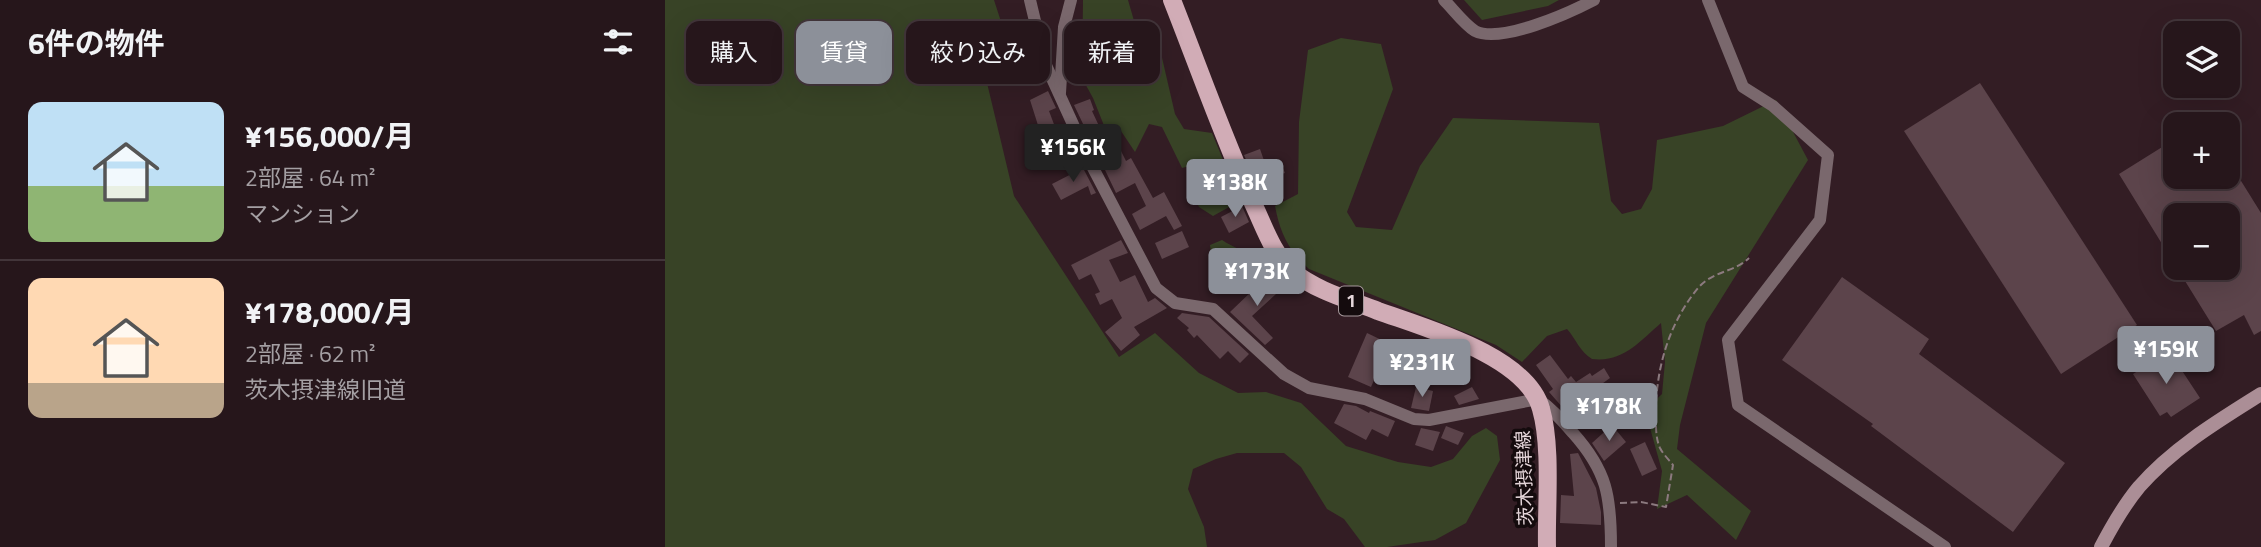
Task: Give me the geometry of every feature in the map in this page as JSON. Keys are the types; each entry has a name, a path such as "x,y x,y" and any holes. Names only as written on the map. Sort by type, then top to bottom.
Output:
{"main road":[{"name":"茨木摂津線","path":"1173,0 1244,183 1277,254 1291,270 1306,281 1335,295 1437,332 1480,351 1516,373 1528,384 1538,399 1545,429 1547,547"}],"street":[{"path":"1030,0 1045,63 1092,166 1157,288 1175,303 1213,309 1284,374 1309,388 1366,399 1414,419 1429,420 1538,399 1552,408 1593,455 1604,480 1610,504 1611,547"},
{"path":"1060,95 1064,27 1071,0"},
{"path":"1444,0 1473,30 1488,36 1507,34 1578,9 1594,0"},
{"path":"1708,0 1743,87 1773,106 1828,155 1820,220 1728,340 1738,405 1945,547"},
{"path":"2101,547 2118,515 2140,486 2163,463 2195,436 2261,394"}],"path":[{"path":"1610,504 1641,502 1666,507 1673,465 1660,448 1656,427 1656,383 1666,347 1674,325 1699,286 1711,276 1744,264 1749,258"}],"green space":[{"path":"665,0 994,0 1001,21 906,21 906,84 987,84 1014,196 1119,357 1155,333 1199,373 1238,393 1266,392 1301,403 1346,446 1398,462 1431,467 1453,459 1472,436 1486,428 1497,436 1500,460 1466,523 1435,540 1387,547 1365,547 1344,519 1327,509 1301,467 1284,453 1237,453 1193,469 1188,489 1204,527 1207,547 665,547"},
{"path":"1083,0 1128,0 1134,21 1083,21"},
{"path":"1464,0 1559,0 1548,6 1482,20"},
{"path":"1341,38 1381,44 1393,89 1347,212 1356,227 1392,230 1420,166 1453,118 1599,123 1611,201 1622,214 1641,209 1652,189 1657,140 1723,126 1776,100 1808,160 1706,323 1680,425 1677,449 1751,511 1736,540 1687,495 1657,509 1662,471 1645,410 1662,394 1665,362 1661,323 1630,349 1613,358 1592,359 1567,329 1547,336 1522,362 1496,345 1309,269 1296,255 1283,233 1275,206 1298,194 1299,122 1308,50"},
{"path":"1160,49 1175,114 1184,129 1212,133 1240,201 1213,216 1199,207 1188,184 1201,179 1194,165 1182,168 1162,127 1149,124 1135,152 1119,128 1107,133 1085,84 1160,84"},
{"path":"1222,240 1260,262 1270,274 1247,276 1237,268 1212,259 1210,245"}],"building":[{"path":"1980,83 2137,325 2061,374 1904,131"},
{"path":"1048,91 1056,108 1049,111 1058,135 1043,141 1030,100"},
{"path":"1090,99 1094,110 1092,111 1106,141 1114,137 1126,161 1131,158 1153,198 1164,192 1182,226 1174,230 1166,216 1140,230 1132,214 1146,206 1135,183 1116,193 1074,105"},
{"path":"2163,146 2163,189 2240,189 2240,179 2261,213 2261,331 2254,335 2244,315 2216,331 2184,280 2240,280 2240,203 2163,203 2163,246 2119,174"},
{"path":"1260,149 1267,169 1281,163 1285,173 1256,182 1244,155"},
{"path":"1083,168 1096,193 1091,195 1088,186 1061,200 1052,184"},
{"path":"1242,206 1249,222 1229,233 1221,217"},
{"path":"1182,231 1189,247 1162,259 1155,243"},
{"path":"1121,240 1128,253 1109,260 1120,282 1135,275 1148,302 1155,298 1167,308 1134,327 1140,335 1121,351 1105,332 1122,318 1112,299 1100,305 1095,294 1100,292 1091,274 1079,280 1071,265"},
{"path":"1279,275 1287,284 1252,316 1273,338 1265,345 1230,312 1255,288 1260,292"},
{"path":"1842,277 1929,339 1919,354 2065,463 2013,532 1871,426 1873,424 1782,360"},
{"path":"1182,313 1209,317 1249,354 1240,363 1228,351 1220,359 1197,335 1194,338 1187,330 1189,328 1177,318"},
{"path":"1367,333 1390,344 1371,387 1348,377"},
{"path":"2169,351 2200,398 2171,417 2167,412 2160,416 2133,374"},
{"path":"1443,355 1468,363 1461,384 1444,379 1439,368"},
{"path":"1550,355 1568,379 1571,376 1576,382 1604,368 1610,378 1599,386 1618,418 1606,425 1587,393 1571,404 1583,422 1578,425 1549,392 1553,389 1536,365"},
{"path":"1416,387 1433,391 1429,411 1411,408"},
{"path":"1472,387 1479,399 1459,405 1454,396"},
{"path":"1344,404 1395,421 1388,437 1372,429 1366,440 1334,423"},
{"path":"1612,425 1626,442 1604,461 1592,443"},
{"path":"1446,426 1464,433 1458,445 1441,438"},
{"path":"1421,428 1440,432 1433,451 1415,445"},
{"path":"1645,442 1657,469 1642,476 1630,449"},
{"path":"1578,453 1596,488 1601,525 1560,523 1561,495 1574,496 1570,454"}]}
